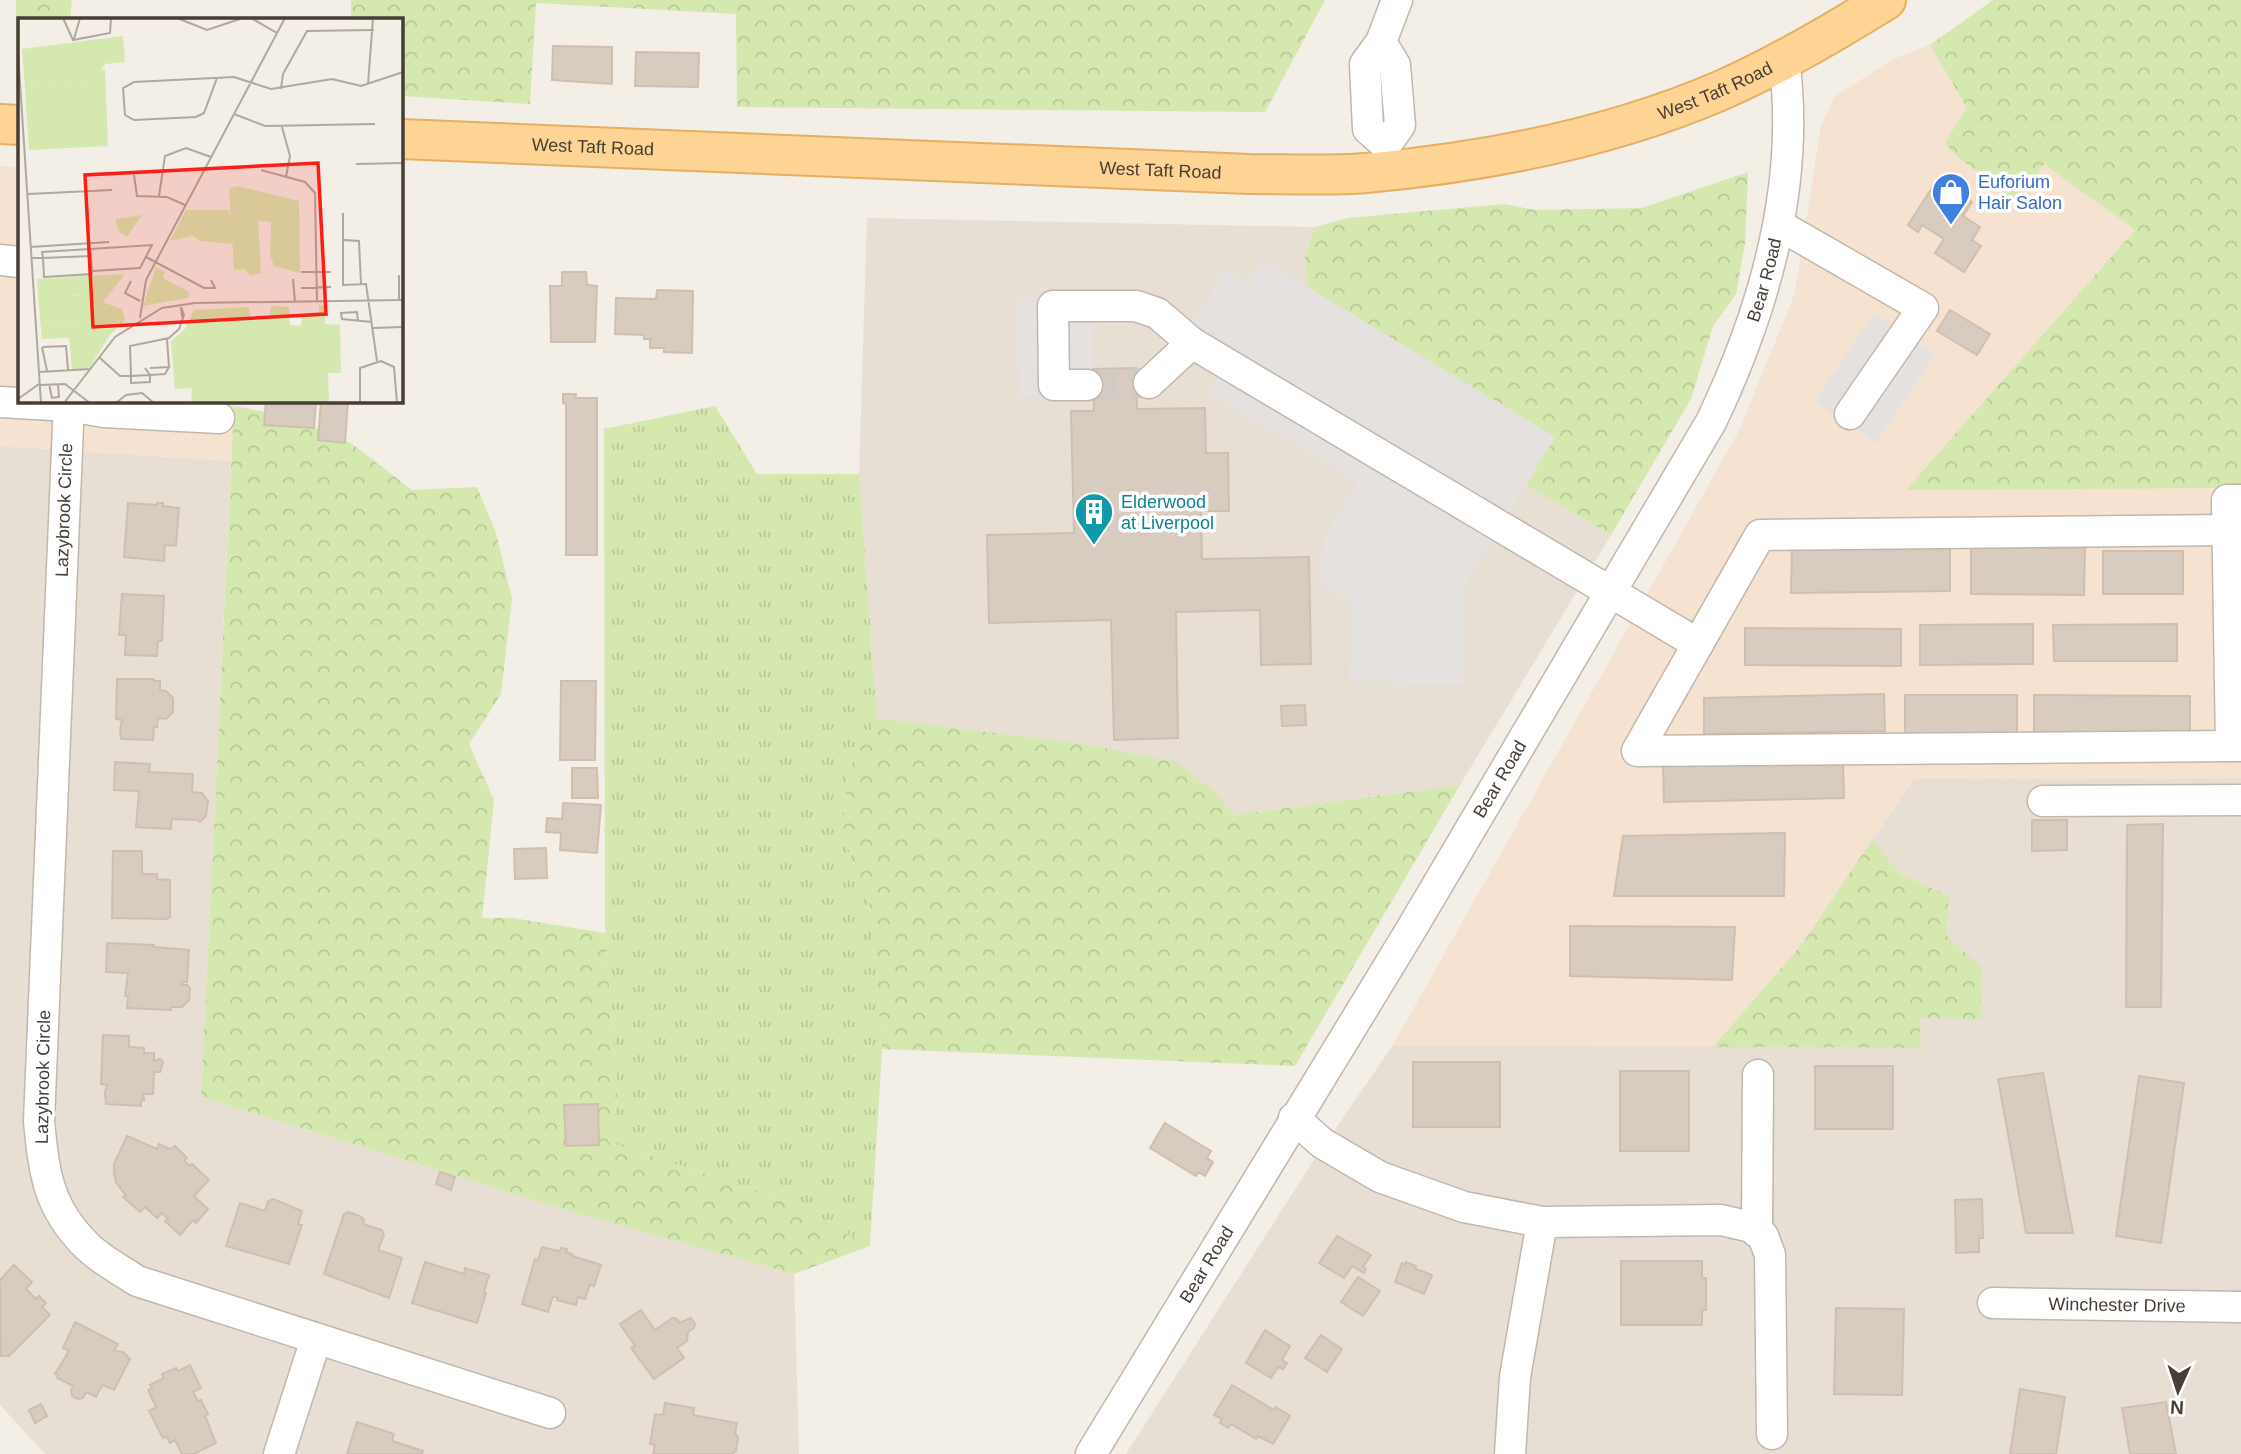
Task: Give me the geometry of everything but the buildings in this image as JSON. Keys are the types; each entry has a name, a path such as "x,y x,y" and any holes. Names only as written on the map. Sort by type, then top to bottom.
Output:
{"main road":[{"name":"West Taft Road","path":"402,139 1249,174 1364,173 1387,158 1468,162 1573,139 1674,108 1723,89 1784,59 1832,34 1886,0"},
{"path":"0,124 18,125"}],"street":[{"path":"1387,158 1368,129 1365,64 1381,42 1397,0"},
{"name":"Bear Road","path":"1091,1454 1409,933 1711,422 1734,375 1763,295 1779,225 1789,138 1784,59"},
{"path":"1779,225 1923,308 1850,414"},
{"path":"0,260 18,262"},
{"path":"1087,385 1054,385 1053,306 1136,306 1157,313 1192,344 1698,644"},
{"path":"1149,383 1192,344"},
{"path":"0,402 69,403 104,412 219,418"},
{"name":"Lazybrook Circle","path":"69,403 39,1121 44,1172 58,1210 88,1247 137,1281 550,1413"},
{"path":"2227,530 1760,535 1637,751 2236,746 2227,500 2241,500"},
{"path":"2043,801 2241,800"},
{"path":"1757,1232 1758,1075"},
{"path":"1294,1118 1322,1143 1380,1177 1464,1207 1542,1222 1721,1220 1751,1227 1763,1236 1770,1255 1772,1434"},
{"path":"1510,1454 1515,1377 1542,1222"},
{"name":"Winchester Drive","path":"1993,1303 2241,1307"},
{"path":"279,1454 316,1339"}],"shaded area":[{"path":"1930,45 1967,108 1945,143 2023,193 2044,163 2135,230 1907,490 2241,487 2241,778 1914,779 1803,943 1713,1047 1393,1045 1740,429 1795,293 1821,126 1834,97 1893,59"},
{"path":"0,166 18,167 18,402 234,402 231,461 0,446"},
{"path":"867,218 1315,227 1305,255 1307,287 1555,437 1526,485 1611,535 1460,785 1235,815 1212,789 1084,744 877,718 859,474"},
{"path":"1262,260 1555,437 1466,582 1465,684 1349,682 1351,602 1319,582 1325,536 1357,481 1208,393 1235,348 1193,322 1225,269 1249,283"},
{"path":"1017,297 1038,297 1038,320 1091,318 1094,396 1019,397"},
{"path":"1874,314 1935,354 1876,443 1815,402"},
{"path":"0,446 231,461 201,1097 582,1215 794,1274 799,1454 45,1454 0,1405"},
{"path":"2241,778 2241,1454 1126,1454 1310,1166 1393,1045 1921,1048 1920,1018 1981,1018 1981,968 1947,936 1949,896 1902,875 1872,840 1914,779"}],"green space":[{"path":"16,0 72,0 70,18 18,18 16,87"},
{"path":"351,0 1325,0 1265,112 737,107 736,14 536,3 530,104 402,96 402,18 351,18"},
{"path":"1993,0 2241,0 2241,488 1906,490 2135,230 2044,164 2023,193 2012,199 1952,152 1945,142 1967,108 1930,45"},
{"path":"1748,172 1745,243 1736,294 1713,326 1691,399 1611,535 1526,485 1555,437 1307,287 1305,255 1315,227 1348,218 1504,204 1535,210 1642,208"},
{"path":"234,406 290,417 351,443 412,490 477,487 496,533 512,599 501,694 469,744 494,800 482,918 513,918 605,933 618,1098 608,1142 777,1197 870,1246 794,1274 582,1215 201,1097"},
{"path":"715,406 757,474 859,474 877,718 847,773 843,835 871,908 882,1049 870,1246 777,1197 608,1142 618,1098 605,933 604,429"},
{"path":"877,718 1084,744 1176,762 1212,789 1235,815 1460,785 1295,1066 882,1049 871,909 843,835 847,773"},
{"path":"1872,840 1902,875 1949,896 1947,936 1981,967 1981,1019 1920,1018 1921,1048 1713,1047 1803,943"}],"tunnel":[{"path":"1087,385 1149,383"}],"place":[{"name":"Euforium Hair Salon","path":"1951,226"},
{"name":"Elderwood at Liverpool","path":"1094,546"}]}
